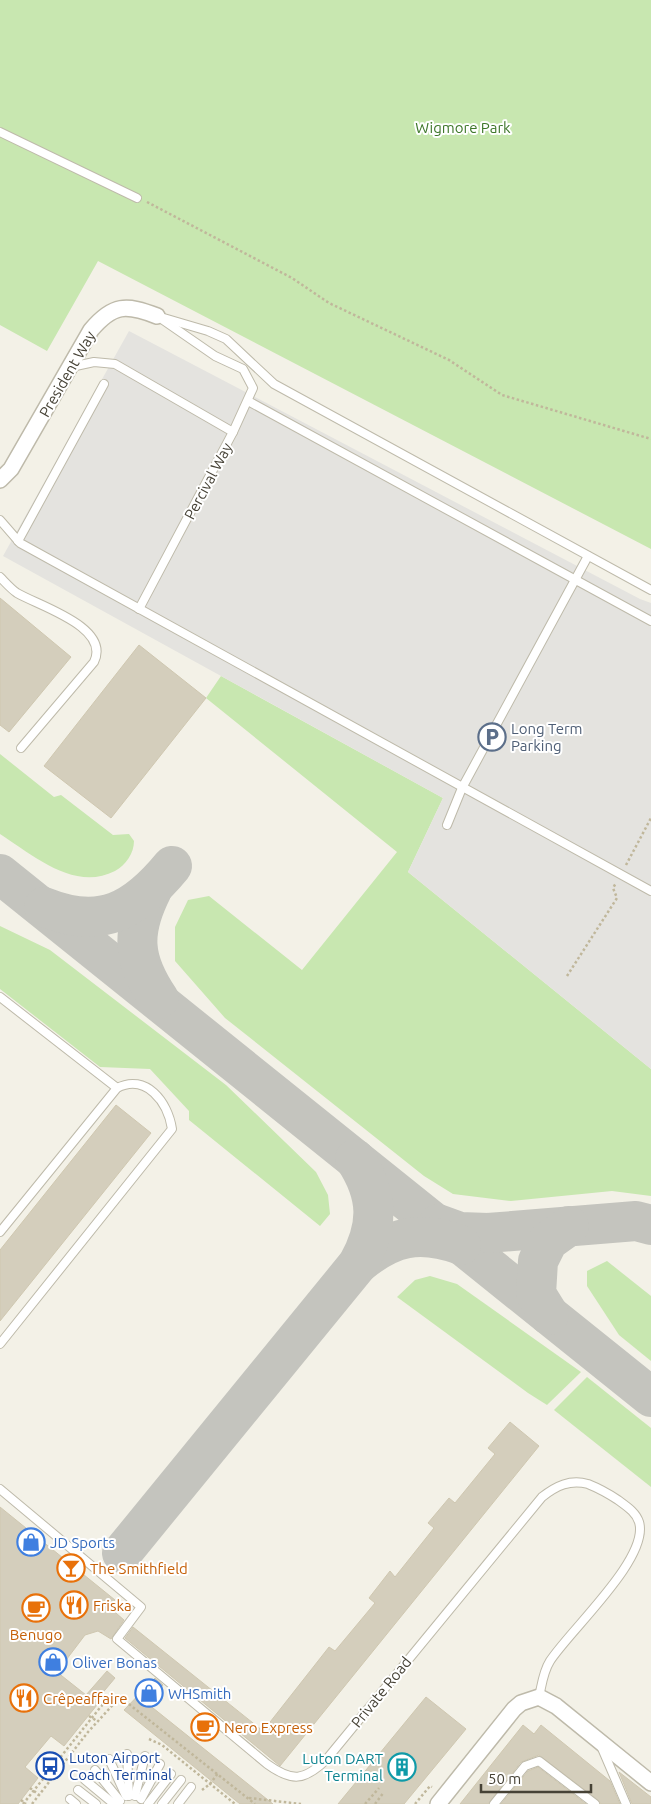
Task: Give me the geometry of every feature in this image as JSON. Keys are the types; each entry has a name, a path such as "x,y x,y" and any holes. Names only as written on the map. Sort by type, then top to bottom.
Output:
{"street":[{"name":"President Way","path":"0,480 11,469 91,330 100,319 111,311 124,307 138,308 157,316"},
{"path":"436,1797 514,1709 521,1703 540,1697 556,1706 651,1783"}],"lane":[{"path":"0,132 137,198"},
{"path":"157,316 215,356 243,369 253,388 233,432"},
{"path":"157,316 208,331 226,339 274,384 651,590"},
{"name":"Percival Way","path":"70,367 94,362 115,364 233,432 139,609"},
{"path":"18,541 104,384"},
{"path":"248,401 651,621"},
{"path":"0,520 18,541 651,891"},
{"path":"448,825 462,788 588,556"},
{"path":"0,577 16,592 60,613 81,627 97,646 98,653 88,669 21,748"},
{"path":"0,997 117,1088"},
{"path":"0,1232 117,1088 135,1083 148,1088 163,1101 171,1117 172,1129 0,1344"},
{"name":"Private Road","path":"0,1489 141,1608 117,1639 267,1764 286,1776 294,1778 310,1773 326,1760 542,1497 561,1485 580,1482 590,1485 609,1495 634,1514 639,1521 640,1536 631,1558 614,1583 551,1660 542,1679 540,1697"},
{"path":"597,1740 616,1776 626,1804"},
{"path":"127,1754 131,1801"},
{"path":"131,1801 145,1756"},
{"path":"109,1759 131,1801"},
{"path":"494,1804 525,1766 539,1761 595,1804"},
{"path":"131,1801 160,1764"},
{"path":"95,1770 131,1801"},
{"path":"131,1801 171,1774"},
{"path":"85,1780 131,1801"},
{"path":"162,1804 181,1780"},
{"path":"178,1804 191,1787"},
{"path":"78,1790 96,1804"}],"path":[{"path":"137,198 165,210 283,274 328,303 449,360 502,395 651,439"},
{"path":"567,976 617,898 613,888 651,818"},
{"path":"24,1803 32,1790 82,1727 103,1704"},
{"path":"90,1717 97,1721"},
{"path":"82,1727 88,1732"},
{"path":"149,1739 162,1745 235,1804"},
{"path":"196,1797 218,1774"},
{"path":"415,1804 430,1786 436,1797"},
{"path":"365,1804 379,1788"},
{"path":"32,1790 39,1795"},
{"path":"375,1804 384,1792"},
{"path":"248,1798 299,1803"}],"green space":[{"name":"Wigmore Park","path":"0,0 651,0 651,549 98,261 47,351 0,325"},
{"path":"221,676 443,798 408,872 651,1069 651,1196 612,1191 511,1201 453,1194 424,1176 225,1018 175,961 175,927 188,900 209,896 302,970 397,852 206,698"},
{"path":"0,754 54,797 61,795 113,835 129,834 134,841 134,845 126,862 115,871 100,876 84,877 69,874 40,860 0,834"},
{"path":"0,926 50,950 226,1085 316,1172 328,1195 330,1214 320,1226 189,1120 189,1111 150,1069 100,1067 0,989"},
{"path":"607,1261 651,1296 651,1361 619,1335 587,1286 587,1271"},
{"path":"430,1276 457,1284 581,1372 547,1405 528,1393 397,1297 415,1280"},
{"path":"587,1377 651,1428 651,1487 554,1410"}],"shaded area":[{"name":"Long Term Parking","path":"129,331 640,599 651,603 651,1069 408,872 443,798 3,556"}],"building":[{"path":"0,598 71,657 9,732 0,725"},
{"path":"139,645 206,698 111,818 44,766"},
{"path":"116,1105 151,1133 0,1321 0,1250"},
{"path":"510,1422 539,1446 280,1766 125,1638 133,1627 263,1731 329,1647 335,1651 375,1603 369,1598 390,1571 395,1577 434,1528 428,1523 449,1498 455,1503 495,1454 488,1448"},
{"path":"0,1507 115,1600 109,1607 124,1620 111,1639 98,1631 85,1635 57,1672 86,1695 107,1671 115,1678 95,1702 97,1705 64,1746 51,1736 25,1767 38,1778 18,1804 0,1804"},
{"path":"155,1678 163,1685 148,1704 273,1804 240,1804 124,1710"},
{"name":"Luton DART Terminal","path":"426,1697 466,1729 404,1804 338,1804"},
{"path":"523,1725 534,1734 541,1725 610,1781 620,1804 601,1804 539,1755 521,1762 488,1804 460,1804"},
{"path":"538,1767 586,1804 501,1804 528,1771"},
{"path":"619,1772 651,1797 651,1804 632,1804"}],"taxiway":[{"path":"44,907 64,914 83,917 100,916 115,912 130,905 144,895 172,866"},
{"path":"0,874 651,1397"},
{"path":"152,890 140,919 138,945 139,958 144,971 159,999"},
{"path":"122,1553 358,1264 370,1237 373,1211 369,1186 355,1159"},
{"path":"438,1224 460,1232 488,1233 636,1221 651,1225"},
{"path":"549,1315 536,1294 538,1261 548,1241 569,1226"},
{"path":"358,1264 383,1247 407,1238 432,1238 461,1245"}],"place":[{"name":"Long Term Parking","path":"492,737"},
{"name":"JD Sports","path":"31,1542"},
{"name":"The Smithfield","path":"71,1568"},
{"name":"Friska","path":"74,1605"},
{"name":"Benugo","path":"36,1608"},
{"name":"Oliver Bonas","path":"53,1662"},
{"name":"WHSmith","path":"149,1693"},
{"name":"Crêpeaffaire","path":"24,1698"},
{"name":"Nero Express","path":"205,1727"},
{"name":"Luton Airport Coach Terminal","path":"50,1766"},
{"name":"Luton DART Terminal","path":"402,1767"}]}
